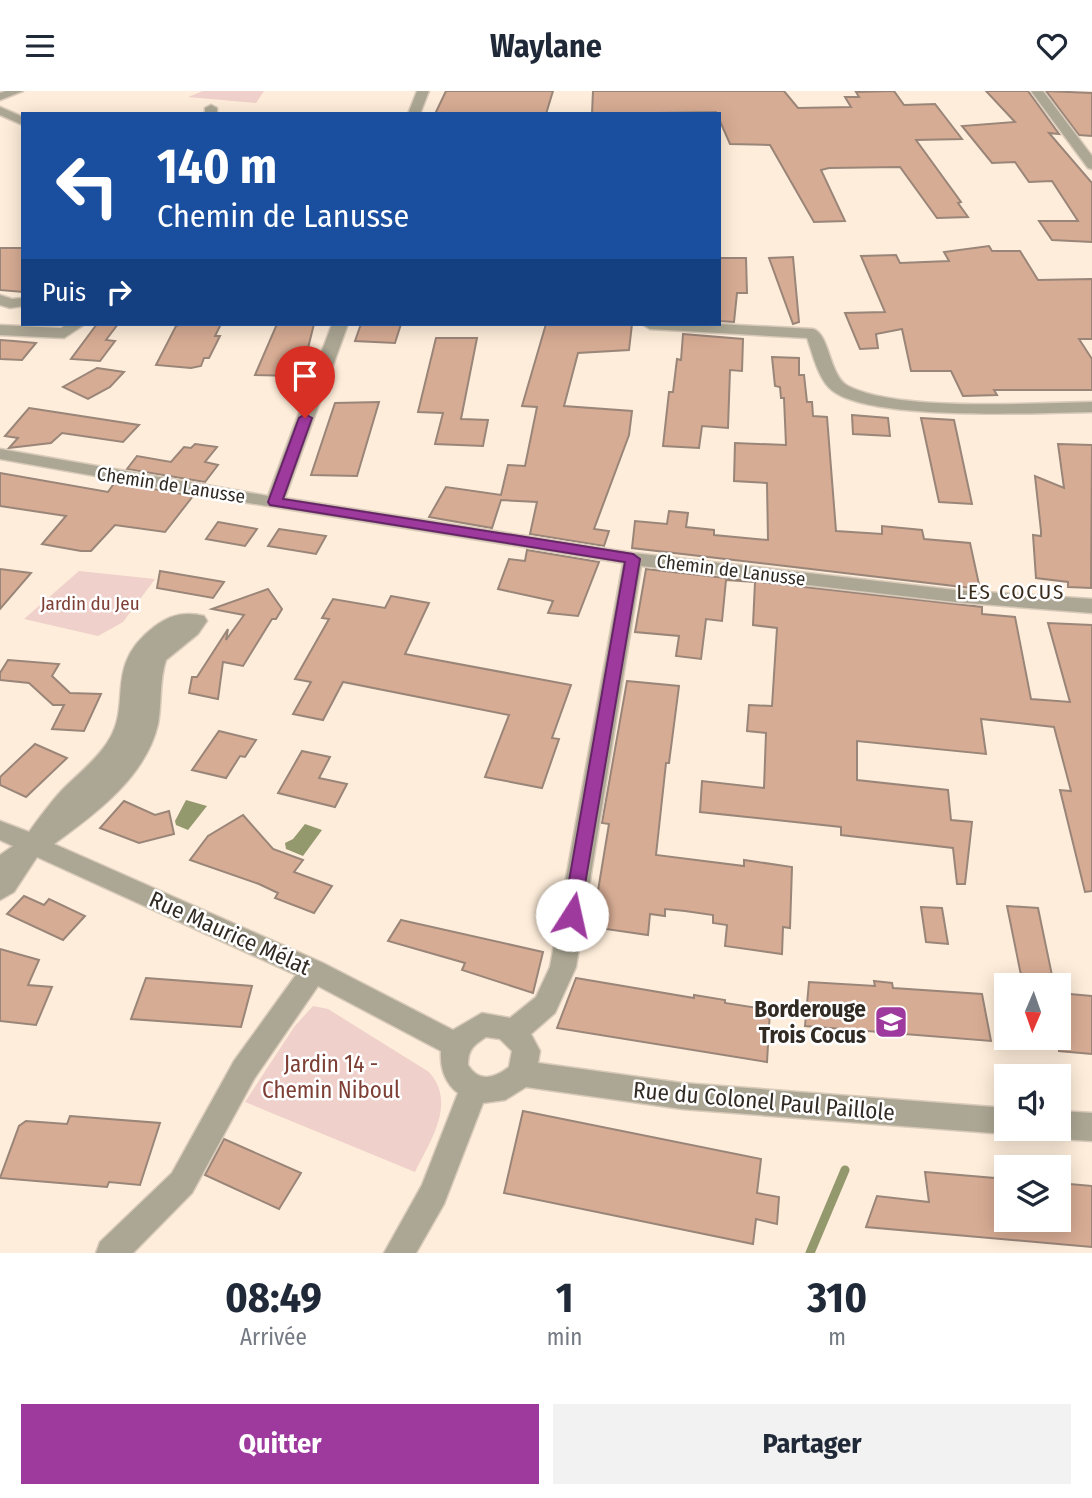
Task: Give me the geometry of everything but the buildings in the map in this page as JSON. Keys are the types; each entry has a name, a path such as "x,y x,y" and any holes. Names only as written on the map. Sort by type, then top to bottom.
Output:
{"street":[{"path":"0,97 17,91"},
{"path":"415,112 423,91"},
{"path":"1037,91 1092,165"},
{"path":"0,110 21,120"},
{"path":"0,317 11,302"},
{"path":"0,330 64,333 74,326"},
{"path":"275,502 339,326"},
{"path":"683,326 813,334 836,385 848,394 872,400 986,408 1092,407"},
{"name":"Chemin de Lanusse","path":"0,454 275,502 633,559 955,596 1092,606"},
{"path":"514,1032 546,1005 563,967 633,559"},
{"path":"0,868 82,813 113,766 123,734 136,660 147,645 172,625 183,619 197,621 192,629 170,642 156,660 145,732 132,758 113,766"},
{"name":"Rue Maurice Mélat","path":"0,830 314,971 456,1045"},
{"path":"0,890 33,844"},
{"path":"111,1253 182,1183 244,1070 314,971"},
{"path":"482,1025 499,1025 514,1032 526,1051 522,1074 513,1084 501,1090 474,1089 462,1082 455,1071 452,1058 456,1045 466,1032 482,1025"},
{"name":"Rue du Colonel Paul Paillole","path":"522,1074 682,1096 994,1120"},
{"path":"399,1253 433,1194 474,1089"},
{"path":"1071,1126 1092,1128"}],"green space":[{"path":"203,91 264,91 256,103 188,97"},
{"name":"Jardin du Jeu","path":"79,571 155,579 123,622 98,636 24,619"},
{"name":"Jardin 14 - Chemin Niboul","path":"313,1006 328,1009 429,1072 437,1084 441,1096 438,1122 415,1172 245,1102 294,1027"}],"shaded area":[{"path":"186,800 207,806 188,830 176,825 175,821"},
{"path":"305,824 322,830 303,856 286,849 285,843 293,839"}],"waterway":[{"path":"810,1253 845,1170"}],"place":[{"name":"Borderouge Trois Cocus","path":"891,1022"}],"district":[{"name":"LES COCUS","path":"1011,592"}],"route":[{"path":"305,418 275,502 633,559 572,915"}]}
